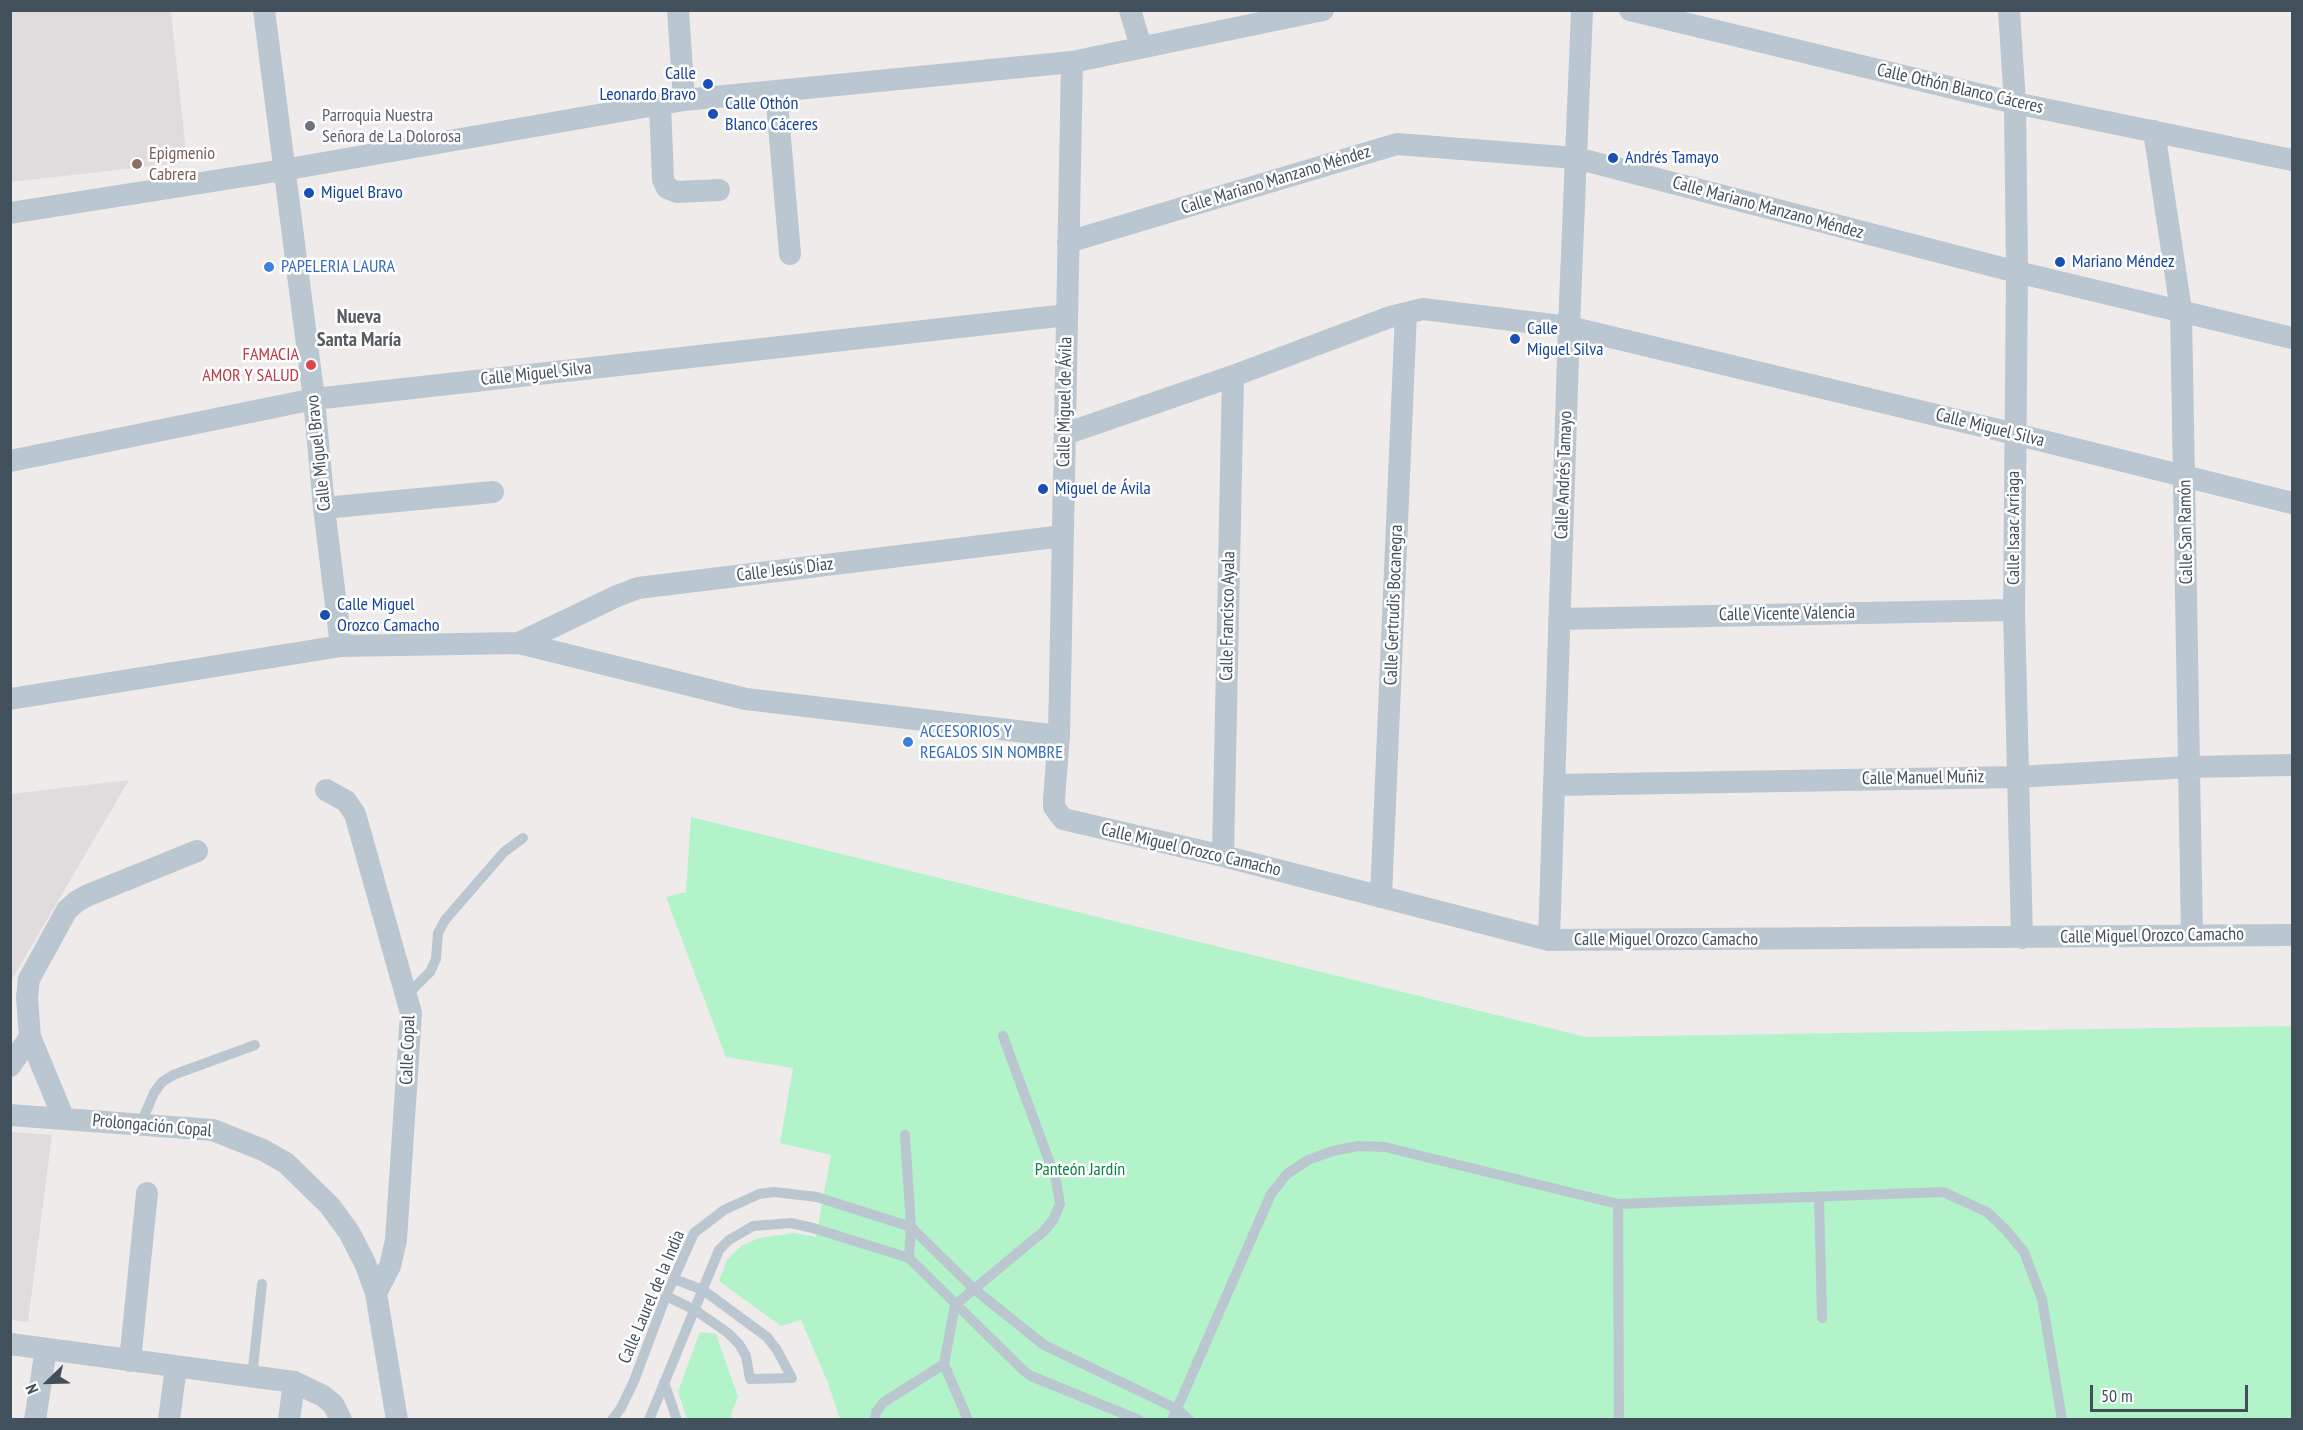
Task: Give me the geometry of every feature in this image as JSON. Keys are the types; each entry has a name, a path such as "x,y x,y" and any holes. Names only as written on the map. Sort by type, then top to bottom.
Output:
{"street":[{"name":"Calle Miguel Bravo","path":"264,10 314,399 324,508 342,646"},
{"path":"678,10 684,100"},
{"path":"1130,10 1141,47"},
{"path":"10,213 283,170 684,100 1072,62 1323,10"},
{"name":"Calle Andrés Tamayo","path":"1549,940 1582,10"},
{"name":"Calle Othón Blanco Cáceres","path":"1630,10 2015,103 2292,160"},
{"name":"Calle Isaac Arriaga","path":"2009,10 2015,103 2017,272 2014,610 2022,938"},
{"name":"Calle Miguel de Ávila","path":"1058,813 1054,799 1059,736 1072,62"},
{"path":"776,91 790,254"},
{"path":"660,104 663,179 667,188 677,192 719,190"},
{"name":"Calle San Ramón","path":"2154,131 2181,310 2192,936"},
{"name":"Calle Mariano Manzano Méndez","path":"1068,242 1397,144 1575,158 2017,272 2292,338"},
{"name":"Calle Miguel Silva","path":"1065,434 1406,313 1423,309 1569,327 2292,503"},
{"name":"Calle Gertrudis Bocanegra","path":"1381,897 1406,313"},
{"name":"Calle Miguel Silva","path":"10,461 314,399 1067,315"},
{"name":"Calle Francisco Ayala","path":"1223,856 1233,376"},
{"path":"324,508 493,492"},
{"name":"Calle Jesús Díaz","path":"519,643 638,588 1063,536"},
{"name":"Calle Vicente Valencia","path":"1559,619 2014,610"},
{"path":"10,699 342,646 519,643 746,699 1059,736"},
{"name":"Calle Manuel Muñiz","path":"1554,785 2018,777 2189,767 2292,765"},
{"name":"Calle Copal","path":"326,790 346,801 355,814 411,1013 396,1240 390,1266 376,1293"},
{"name":"Calle Miguel Orozco Camacho","path":"1058,813 1070,822 1223,856 1549,940 2292,935"},
{"path":"64,1119 30,1037 27,998 29,979 67,910 86,896 197,851"},
{"path":"10,1066 30,1037"},
{"name":"Prolongación Copal","path":"10,1115 213,1130 263,1150 286,1163 330,1206 349,1232 365,1263 376,1293 398,1419"},
{"path":"130,1361 147,1193"},
{"path":"10,1344 294,1382 323,1396 333,1404 341,1419"},
{"path":"35,1419 46,1349"},
{"path":"169,1419 176,1367"},
{"path":"289,1419 294,1382"}],"lane":[{"path":"407,995 430,972 436,959 438,933 445,920 504,852 523,838"},
{"path":"968,1419 944,1364 955,1305 1044,1231 1053,1220 1060,1204 1056,1180 1003,1036"},
{"path":"141,1124 154,1093 162,1082 173,1075 255,1045"},
{"path":"905,1135 911,1227 909,1258"},
{"path":"1174,1414 1271,1194 1287,1174 1308,1160 1333,1151 1358,1146 1385,1147 1618,1204 1943,1192 1987,1212 2024,1251 2042,1299 2062,1419"},
{"name":"Calle Laurel de la India","path":"612,1419 621,1408 634,1381 666,1296 694,1233 724,1210 759,1194 789,1192 816,1197 911,1227 974,1289 1044,1346 1174,1414 1189,1419"},
{"path":"1819,1196 1822,1318"},
{"path":"1618,1204 1620,1419"},
{"path":"649,1419 719,1250 729,1240 753,1226 791,1224 813,1228 909,1258 955,1305 1031,1376 1138,1419"},
{"path":"666,1296 695,1310 728,1333 739,1344 746,1356 750,1378 792,1378 767,1337 703,1290 674,1279"},
{"path":"252,1377 262,1284"},
{"path":"875,1419 876,1413 884,1402 944,1364"},
{"path":"664,1382 677,1419"}],"shaded area":[{"path":"10,11 171,11 187,162 11,182"},
{"path":"129,780 11,981 11,794"},
{"path":"11,1132 52,1135 28,1322 11,1320"}],"green space":[{"name":"Panteón Jardín","path":"691,817 1586,1037 2292,1026 2292,1419 840,1419 828,1383 801,1320 781,1326 719,1281 727,1260 741,1246 759,1238 794,1233 816,1237 831,1155 780,1143 793,1068 726,1057 666,897 686,892"},
{"path":"700,1332 716,1334 738,1397 731,1414 733,1419 687,1419 678,1392"}],"place":[{"name":"Calle Leonardo Bravo","path":"708,84"},
{"name":"Calle Othón Blanco Cáceres","path":"713,114"},
{"name":"Parroquia Nuestra Señora de La Dolorosa","path":"310,126"},
{"name":"Andrés Tamayo","path":"1613,158"},
{"name":"Epigmenio Cabrera","path":"137,164"},
{"name":"Miguel Bravo","path":"309,193"},
{"name":"Mariano Méndez","path":"2060,262"},
{"name":"PAPELERIA LAURA","path":"269,267"},
{"name":"Calle Miguel Silva","path":"1515,339"},
{"name":"FAMACIA AMOR Y SALUD","path":"311,365"},
{"name":"Miguel de Ávila","path":"1043,489"},
{"name":"Calle Miguel Orozco Camacho","path":"325,615"},
{"name":"ACCESORIOS Y REGALOS SIN NOMBRE","path":"908,742"}],"district":[{"name":"Nueva Santa María","path":"359,328"}]}
